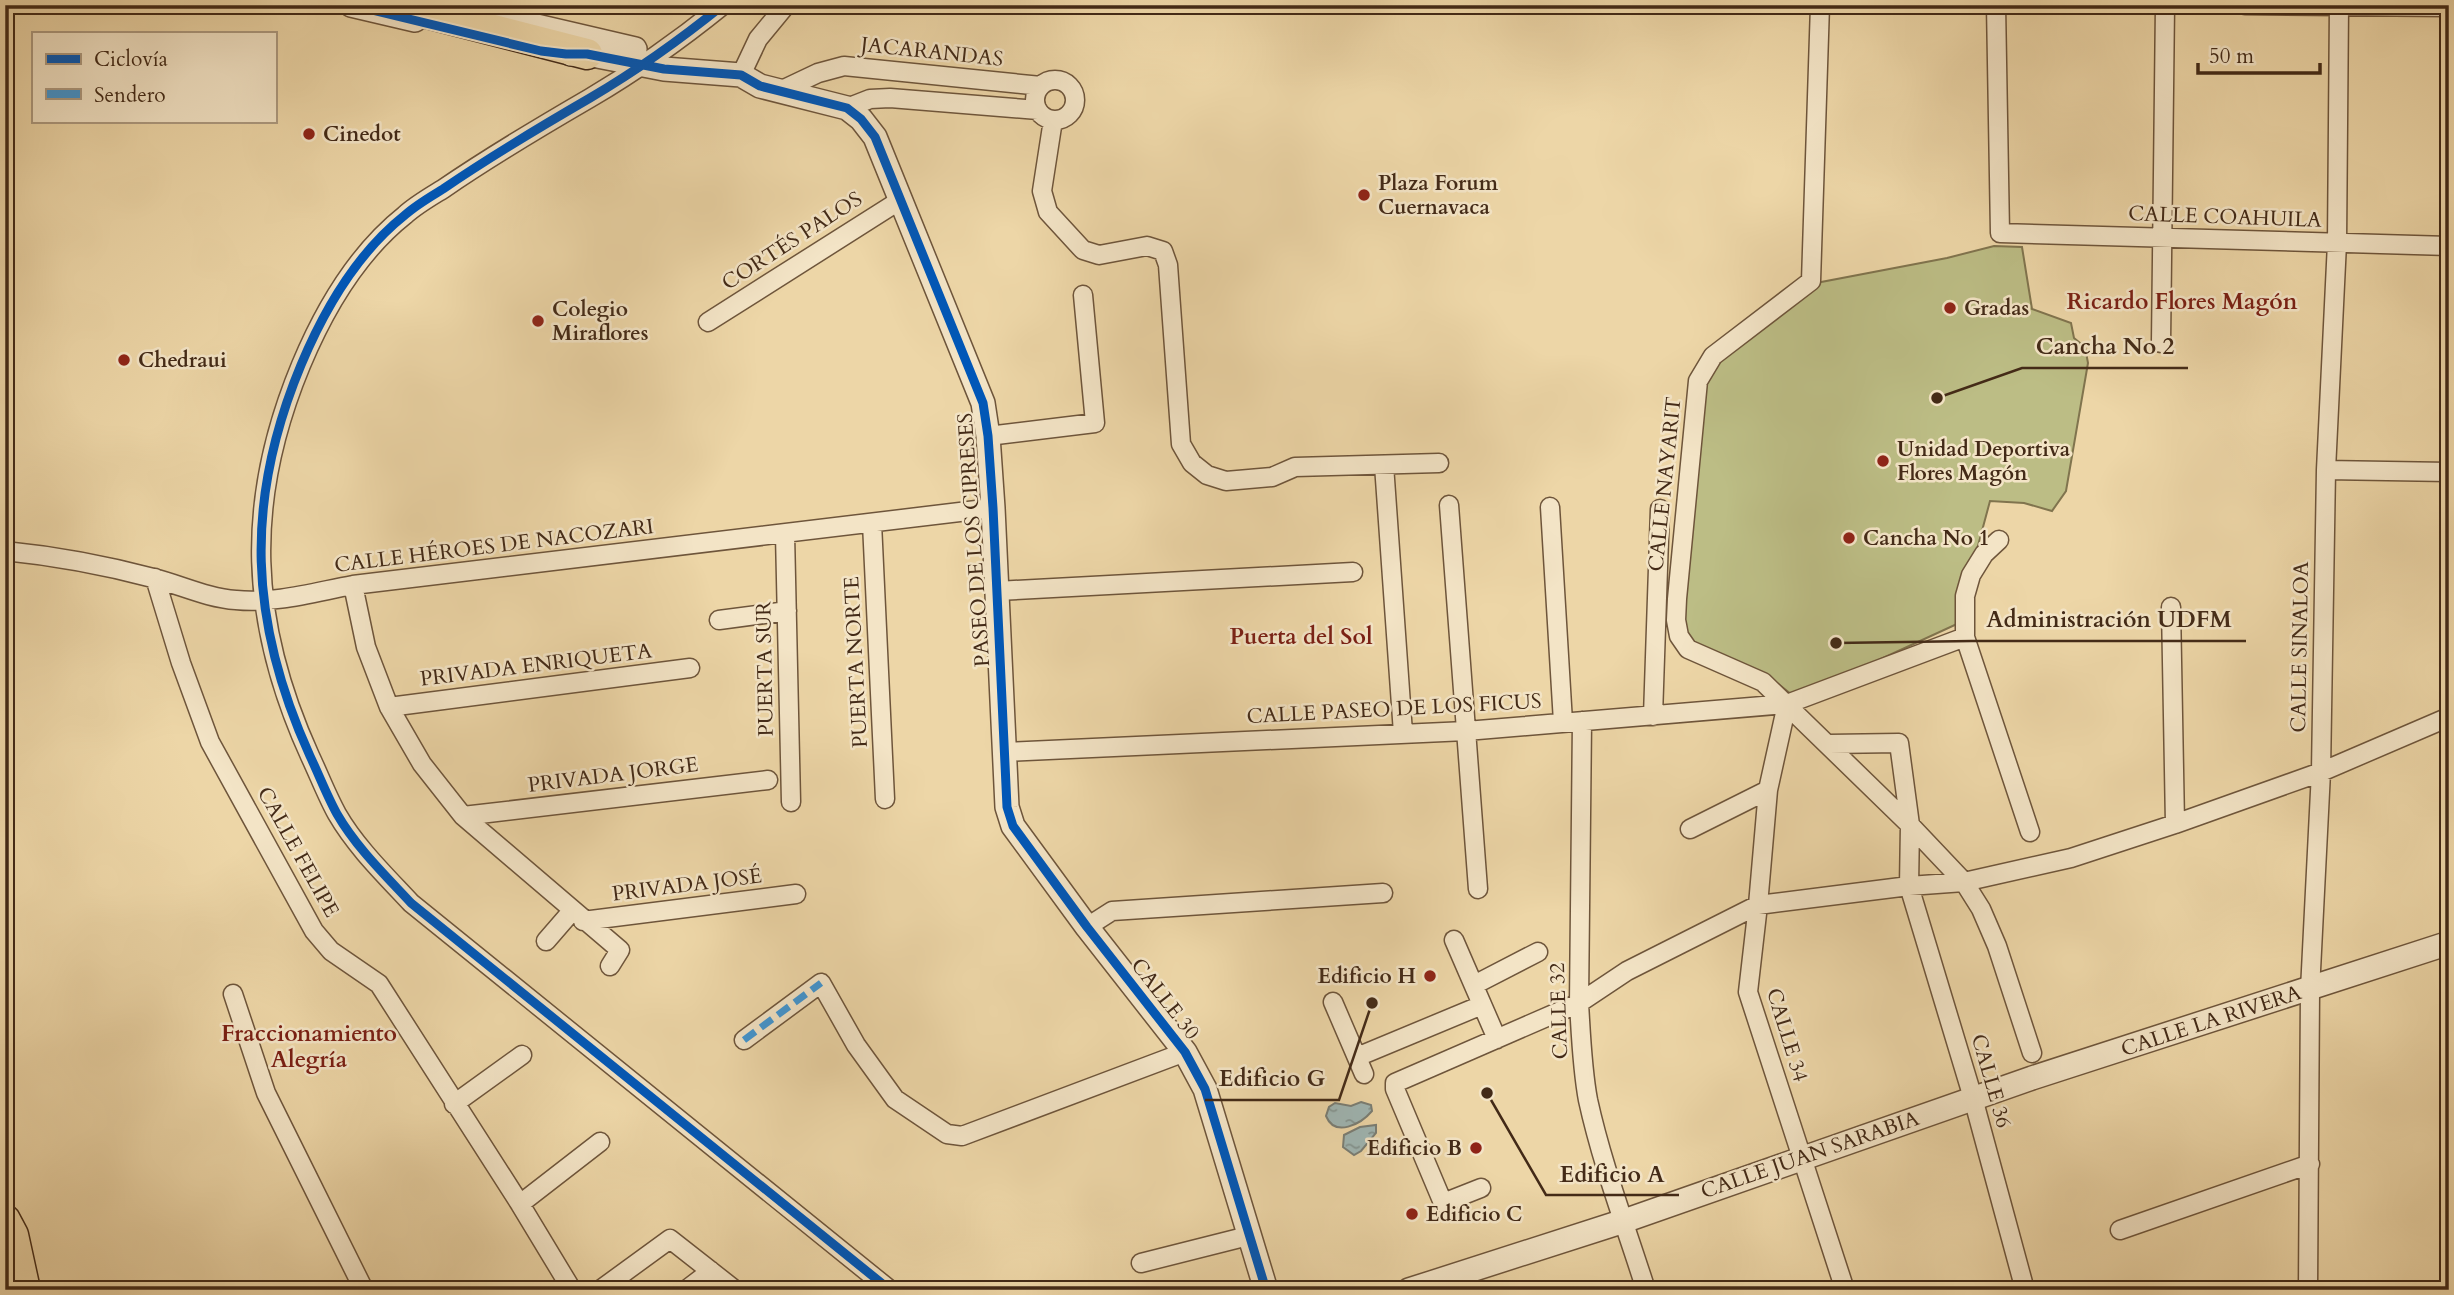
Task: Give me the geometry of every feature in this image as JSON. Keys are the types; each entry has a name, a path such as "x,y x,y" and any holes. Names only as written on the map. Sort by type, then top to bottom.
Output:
{"main road":[{"path":"396,5 587,54"},
{"path":"5,1220 13,1235 25,1290"}],"street":[{"path":"351,5 541,51 587,54 741,75 760,86 846,107 870,99 890,98 1038,110 1047,118 1059,120 1069,115 1073,109 1075,95 1072,89 1061,81 1054,80 1041,86 1036,97 1038,110"},
{"path":"447,5 653,63"},
{"path":"723,5 653,63 499,150 405,215 369,250 339,291 315,331 292,386 274,441 264,497 260,552 262,600 278,673 293,718 338,816 375,864 411,903 890,1290"},
{"path":"741,75 758,39 786,5"},
{"name":"CALLE NAYARIT","path":"1787,704 1763,682 1688,649 1679,636 1676,620 1698,381 1713,356 1811,281 1820,5"},
{"name":"CALLE COAHUILA","path":"1996,5 2000,233 2449,246"},
{"path":"2161,343 2165,5"},
{"path":"2245,5 2449,7"},
{"name":"CALLE SINALOA","path":"2308,1290 2310,989 2320,772 2326,470 2337,243 2339,6"},
{"name":"JACARANDAS","path":"780,91 818,73 844,66 1041,86"},
{"name":"PASEO DE LOS CIPRESES","path":"846,107 861,119 875,137 983,403 993,508 1004,752"},
{"path":"1053,120 1042,191 1048,212 1083,250 1099,255 1147,246 1163,251 1168,265 1181,444 1192,463 1207,475 1226,481 1272,477 1295,467 1439,463"},
{"name":"CORTÉS PALOS","path":"708,322 902,198"},
{"path":"988,436 1094,423 1083,295"},
{"path":"1384,465 1403,733"},
{"path":"2326,470 2449,472"},
{"path":"1449,505 1478,889"},
{"path":"1550,507 1563,722"},
{"name":"CALLE HÉROES DE NACOZARI","path":"5,551 92,564 237,601 262,600 353,585 993,508"},
{"path":"1653,716 1660,509"},
{"name":"PUERTA NORTE","path":"872,523 885,799"},
{"name":"PUERTA SUR","path":"785,534 791,802"},
{"path":"1999,540 1984,554 1971,575 1965,596 1965,637 2030,832"},
{"path":"997,591 1353,572"},
{"name":"CALLE FELIPE","path":"155,578 181,663 210,742 314,931 331,951 379,985 572,1290"},
{"path":"353,585 366,648 389,707 422,764 463,816 620,950 610,966"},
{"path":"2171,607 2175,824"},
{"path":"719,620 787,611"},
{"name":"CALLE PASEO DE LOS FICUS","path":"1004,752 1466,731 1787,704 1965,637"},
{"name":"PRIVADA ENRIQUETA","path":"389,707 690,668"},
{"path":"1787,704 1964,882 1981,909 1997,946 2032,1053"},
{"name":"CALLE 34","path":"1787,704 1768,790 1748,992 1845,1290"},
{"path":"1481,1188 1443,1203 1395,1083 1579,1003 1627,971 1758,905 1909,886 1964,882 2071,858 2320,772 2449,717"},
{"name":"CALLE 32","path":"1581,721 1579,1003 1588,1098 1602,1154 1646,1290"},
{"name":"CALLE 36","path":"1829,744 1899,743 1910,825 1909,886 1973,1098 2025,1290"},
{"name":"CALLE 30","path":"1004,752 1007,807 1013,826 1087,927 1185,1052 1205,1089 1266,1290"},
{"name":"PRIVADA JORGE","path":"463,816 768,780"},
{"path":"1690,829 1768,790"},
{"path":"1087,927 1112,911 1383,893"},
{"name":"PRIVADA JOSÉ","path":"578,916 796,894"},
{"path":"546,941 578,916"},
{"path":"1454,940 1497,1039"},
{"name":"CALLE LA RIVERA","path":"1973,1098 2449,943"},
{"path":"1474,985 1538,952"},
{"path":"744,1040 821,984 856,1045 895,1099 947,1133 962,1136 1185,1052"},
{"path":"233,994 266,1093 364,1290"},
{"path":"1333,1002 1364,1074"},
{"path":"1357,1057 1482,1005"},
{"path":"454,1104 522,1055"},
{"name":"CALLE JUAN SARABIA","path":"1409,1290 1459,1282 1973,1098"},
{"path":"520,1204 600,1142"},
{"path":"2120,1230 2310,1164"},
{"path":"1141,1263 1248,1236"},
{"path":"600,1290 670,1239 735,1290"},
{"path":"686,1290 711,1271"}],"green space":[{"name":"Unidad Deportiva Flores Magón","path":"1994,246 2022,247 2032,309 2071,323 2074,338 2085,347 2088,363 2066,491 2052,511 2024,503 1990,501 1957,624 1796,698 1767,675 1691,644 1684,634 1679,601 1703,380 1714,361 1816,283 1947,258"}],"water":[{"path":"1361,1102 1371,1105 1372,1111 1348,1127 1335,1126 1326,1116 1329,1107 1335,1103 1351,1106"},
{"path":"1376,1125 1376,1133 1361,1151 1354,1155 1343,1147 1344,1135 1360,1127"}],"marked path":[{"path":"744,1040 821,983"}],"cycle path":[{"path":"351,5 541,51 587,54 664,69 741,75 760,86 847,108 861,119 875,137 983,403 993,508 1007,807 1013,826 1087,927 1185,1052 1205,1089 1266,1290"},
{"path":"723,5 624,77 418,204 388,230 357,265 320,324 301,365 283,416 270,465 263,514 261,562 265,610 275,658 290,706 326,793 353,838 381,871 411,903 890,1290"}],"place":[{"name":"Cinedot","path":"309,134"},
{"name":"Plaza Forum Cuernavaca","path":"1364,195"},
{"name":"Gradas","path":"1950,308"},
{"name":"Colegio Miraflores","path":"538,321"},
{"name":"Chedraui","path":"124,360"},
{"name":"Cancha No 2","path":"1937,398"},
{"name":"Unidad Deportiva Flores Magón","path":"1883,461"},
{"name":"Cancha No 1","path":"1849,538"},
{"name":"Administración UDFM","path":"1836,643"},
{"name":"Edificio H","path":"1430,976"},
{"name":"Edificio G","path":"1372,1003"},
{"name":"Edificio A","path":"1487,1093"},
{"name":"Edificio B","path":"1476,1148"},
{"name":"Edificio C","path":"1412,1214"}],"district":[{"name":"Ricardo Flores Magón","path":"2182,301"},
{"name":"Puerta del Sol","path":"1301,636"},
{"name":"Fraccionamiento Alegría","path":"309,1046"}]}
